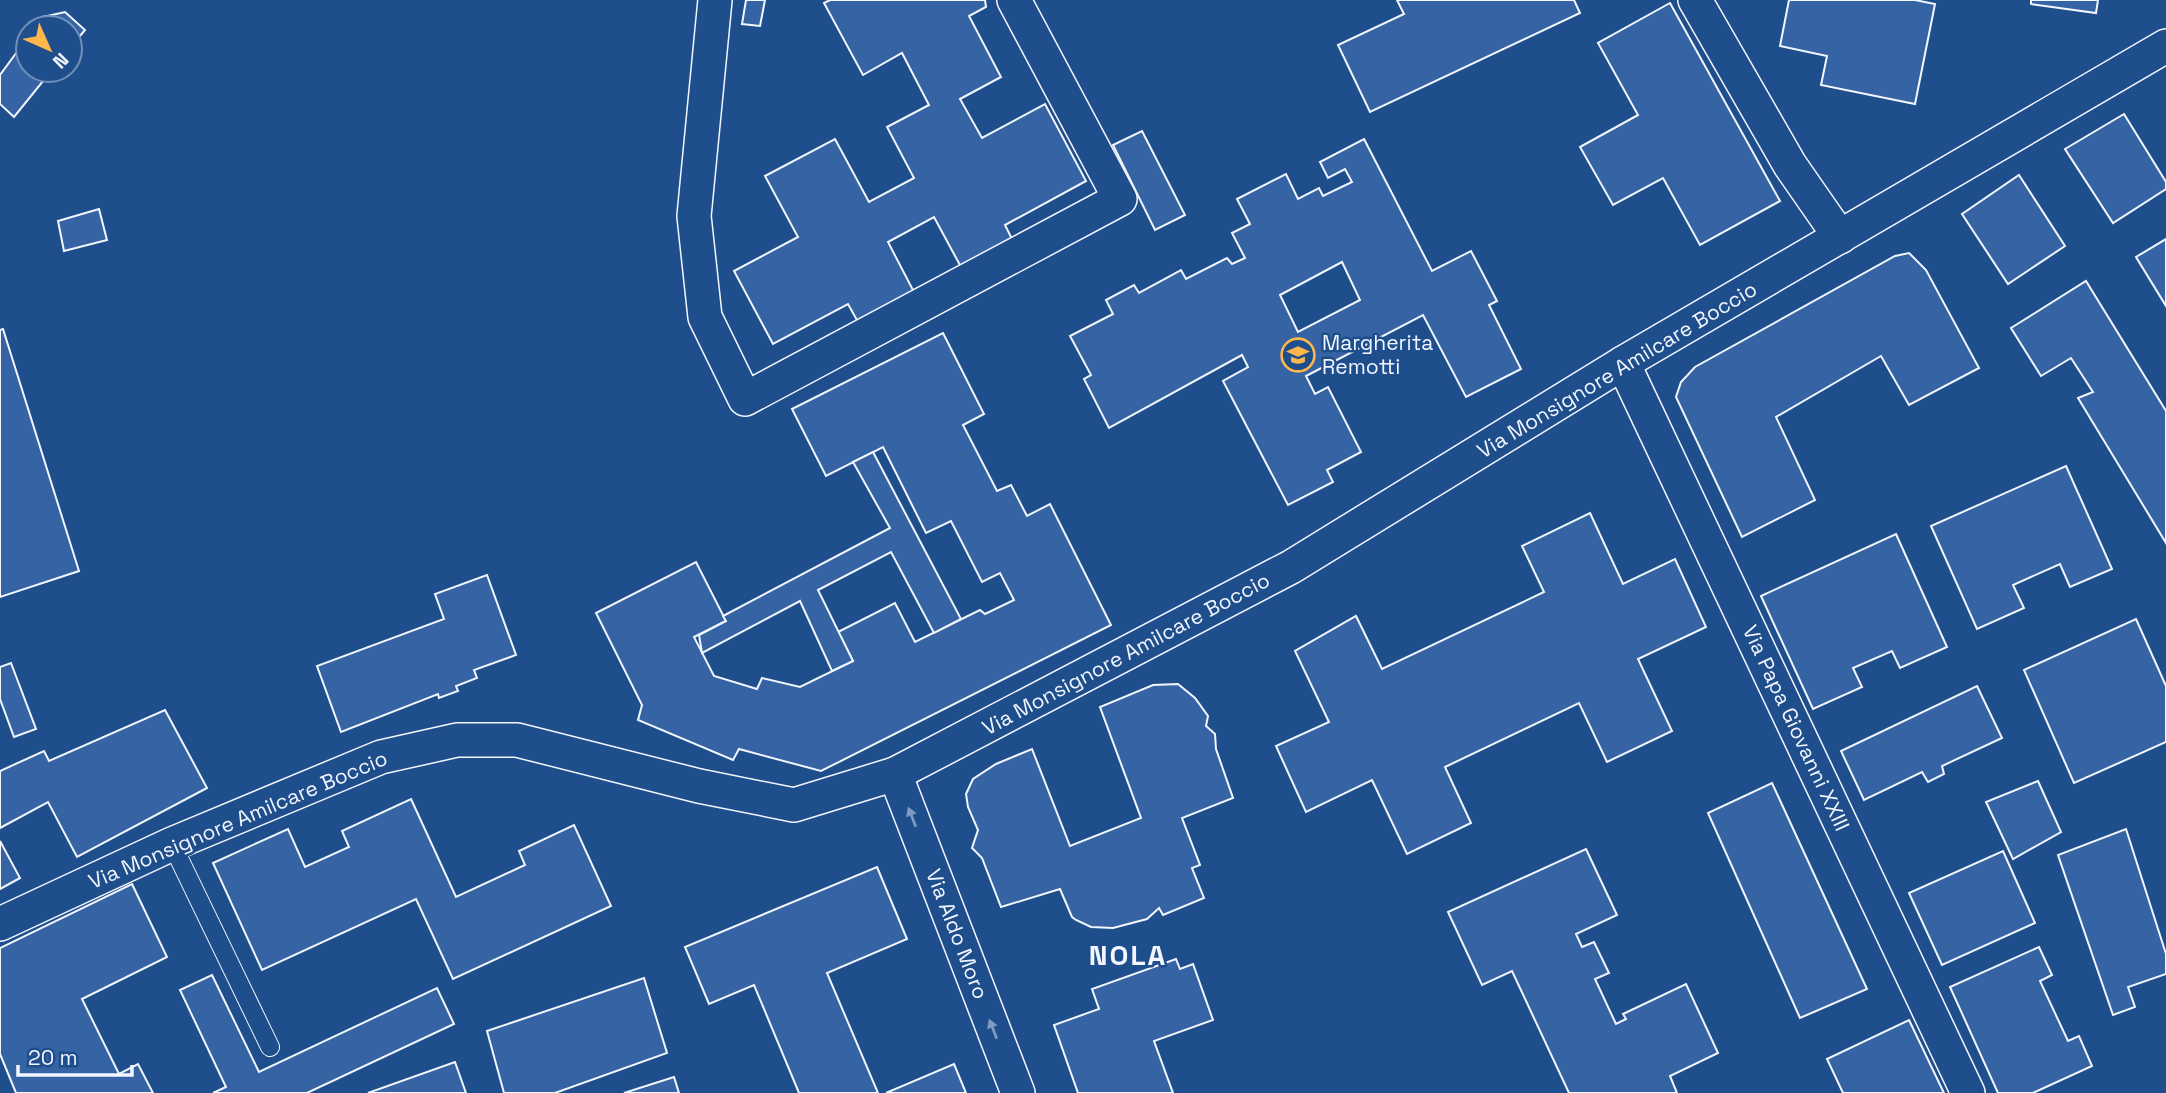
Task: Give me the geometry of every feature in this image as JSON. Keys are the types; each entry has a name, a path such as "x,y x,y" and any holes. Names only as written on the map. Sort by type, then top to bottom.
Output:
{"street":[{"path":"715,0 694,216 705,317 745,399 1120,199 1014,0"},
{"path":"1695,0 1790,165 1840,237"},
{"name":"Via Monsignore Amilcare Boccio","path":"0,923 172,844 381,757 457,740 517,740 699,786 794,805 895,774 1291,567 1623,363 2166,46"},
{"name":"Via Papa Giovanni XXIII","path":"1623,363 1968,1093"},
{"name":"Via Aldo Moro","path":"895,774 1018,1093"}],"lane":[{"path":"172,844 270,1047"}],"building":[{"path":"746,0 765,0 760,26 742,24"},
{"path":"830,0 985,0 986,7 969,16 1001,77 960,99 982,138 1045,104 1086,181 1005,225 1012,239 961,267 934,217 888,242 914,292 858,322 848,304 773,344 734,271 798,237 765,176 835,139 869,202 914,178 887,127 929,105 902,53 863,75 824,3"},
{"path":"1397,0 1574,0 1580,13 1370,112 1338,45 1404,14"},
{"path":"1789,0 1915,0 1935,4 1915,104 1821,85 1827,56 1780,46"},
{"path":"2031,0 2098,0 2096,13 2031,4"},
{"path":"1670,3 1780,201 1700,245 1663,178 1613,205 1580,147 1638,115 1598,43"},
{"path":"14,56 14,84 41,84 14,117 0,104 0,75"},
{"path":"2124,114 2166,182 2166,189 2113,223 2065,149"},
{"path":"1142,131 1185,215 1155,230 1113,145"},
{"path":"1364,139 1432,271 1471,251 1497,301 1489,305 1521,369 1466,397 1423,315 1306,376 1315,394 1328,387 1361,452 1327,470 1333,482 1288,505 1223,381 1248,367 1242,355 1109,428 1084,379 1091,375 1070,336 1113,314 1106,300 1134,285 1139,293 1181,270 1186,279 1227,258 1232,264 1245,258 1232,233 1250,224 1237,199 1286,174 1298,199 1319,188 1323,196 1352,182 1345,169 1328,178 1320,162","holes":["1342,262 1360,300 1298,332 1280,295"]},
{"path":"2019,175 2065,246 2008,284 1962,214"},
{"path":"99,209 107,240 64,251 58,221"},
{"path":"2166,239 2166,306 2136,257"},
{"path":"1909,253 1926,270 1979,368 1909,405 1881,356 1776,417 1815,500 1742,537 1676,397 1681,382 1695,367 1895,256"},
{"path":"2086,281 2166,411 2166,543 2078,398 2093,392 2071,358 2041,376 2011,328"},
{"path":"3,329 79,571 0,597 0,330"},
{"path":"943,333 984,414 963,425 997,491 1011,485 1027,516 1050,504 1111,625 821,771 739,749 733,760 638,720 642,705 596,613 696,562 726,621 694,637 714,676 757,689 762,678 800,687 853,661 838,632 895,603 915,642 980,610 985,614 1014,600 1000,573 982,582 951,521 926,533 883,447 826,476 792,409"},
{"path":"873,452 961,619 934,633 891,552 818,590 853,661 832,671 800,601 702,653 699,635 726,621 723,616 890,528 853,462"},
{"path":"2066,466 2112,569 2070,587 2060,564 2013,585 2024,608 1977,629 1931,526"},
{"path":"1590,513 1623,584 1675,559 1706,627 1638,659 1672,731 1607,762 1579,703 1445,767 1471,823 1407,854 1372,780 1306,812 1276,746 1329,722 1295,651 1356,616 1382,669 1544,592 1522,546"},
{"path":"1896,534 1947,647 1900,668 1892,651 1853,668 1862,687 1813,709 1761,596"},
{"path":"487,575 516,655 474,670 477,678 456,686 458,691 439,698 438,694 341,732 317,666 444,619 435,594"},
{"path":"2136,619 2166,686 2166,742 2074,783 2024,670"},
{"path":"11,663 36,729 14,737 0,699 0,667"},
{"path":"1178,684 1195,698 1208,716 1206,726 1215,734 1216,749 1233,798 1182,818 1200,865 1192,868 1204,898 1163,915 1159,908 1147,919 1113,928 1091,927 1076,920 1072,917 1060,889 1001,907 982,858 972,848 978,830 968,807 966,794 973,779 996,764 1032,749 1070,846 1141,818 1100,707 1153,685"},
{"path":"1977,686 2002,738 1942,766 1944,774 1928,782 1922,772 1864,800 1841,751"},
{"path":"165,710 207,788 77,857 48,802 0,828 0,771 44,751 49,761"},
{"path":"2038,781 2061,832 2013,859 1986,802"},
{"path":"1772,783 1867,989 1800,1018 1708,813"},
{"path":"411,799 456,897 525,865 519,851 574,825 611,906 453,979 416,899 262,970 213,863 288,829 305,867 349,847 342,831"},
{"path":"2126,829 2166,954 2166,974 2128,987 2135,1007 2113,1015 2058,855"},
{"path":"0,841 20,878 0,889"},
{"path":"1586,849 1617,915 1576,934 1582,947 1594,942 1609,973 1595,979 1616,1024 1626,1019 1623,1014 1686,984 1718,1053 1670,1076 1677,1093 1569,1093 1512,971 1482,985 1448,912"},
{"path":"2003,851 2035,923 1942,965 1909,893"},
{"path":"877,867 907,939 827,973 878,1093 799,1093 754,985 709,1004 685,947"},
{"path":"132,884 167,957 82,999 119,1074 138,1064 153,1093 16,1093 0,1054 0,948"},
{"path":"2039,947 2052,975 2040,981 2068,1041 2079,1036 2092,1066 2033,1093 1998,1093 1950,987"},
{"path":"1176,959 1180,969 1193,964 1213,1020 1154,1041 1173,1093 1078,1093 1054,1025 1099,1009 1092,989"},
{"path":"212,975 259,1072 437,988 454,1024 307,1093 213,1093 226,1087 180,990"},
{"path":"644,978 667,1053 555,1093 504,1093 487,1031"},
{"path":"1909,1020 1944,1093 1843,1093 1827,1059"},
{"path":"455,1062 466,1093 368,1093"},
{"path":"954,1064 966,1093 886,1093"},
{"path":"674,1077 679,1093 624,1093"}],"place":[{"name":"Margherita Remotti","path":"1298,355"}],"district":[{"name":"NOLA","path":"1128,955"}]}
